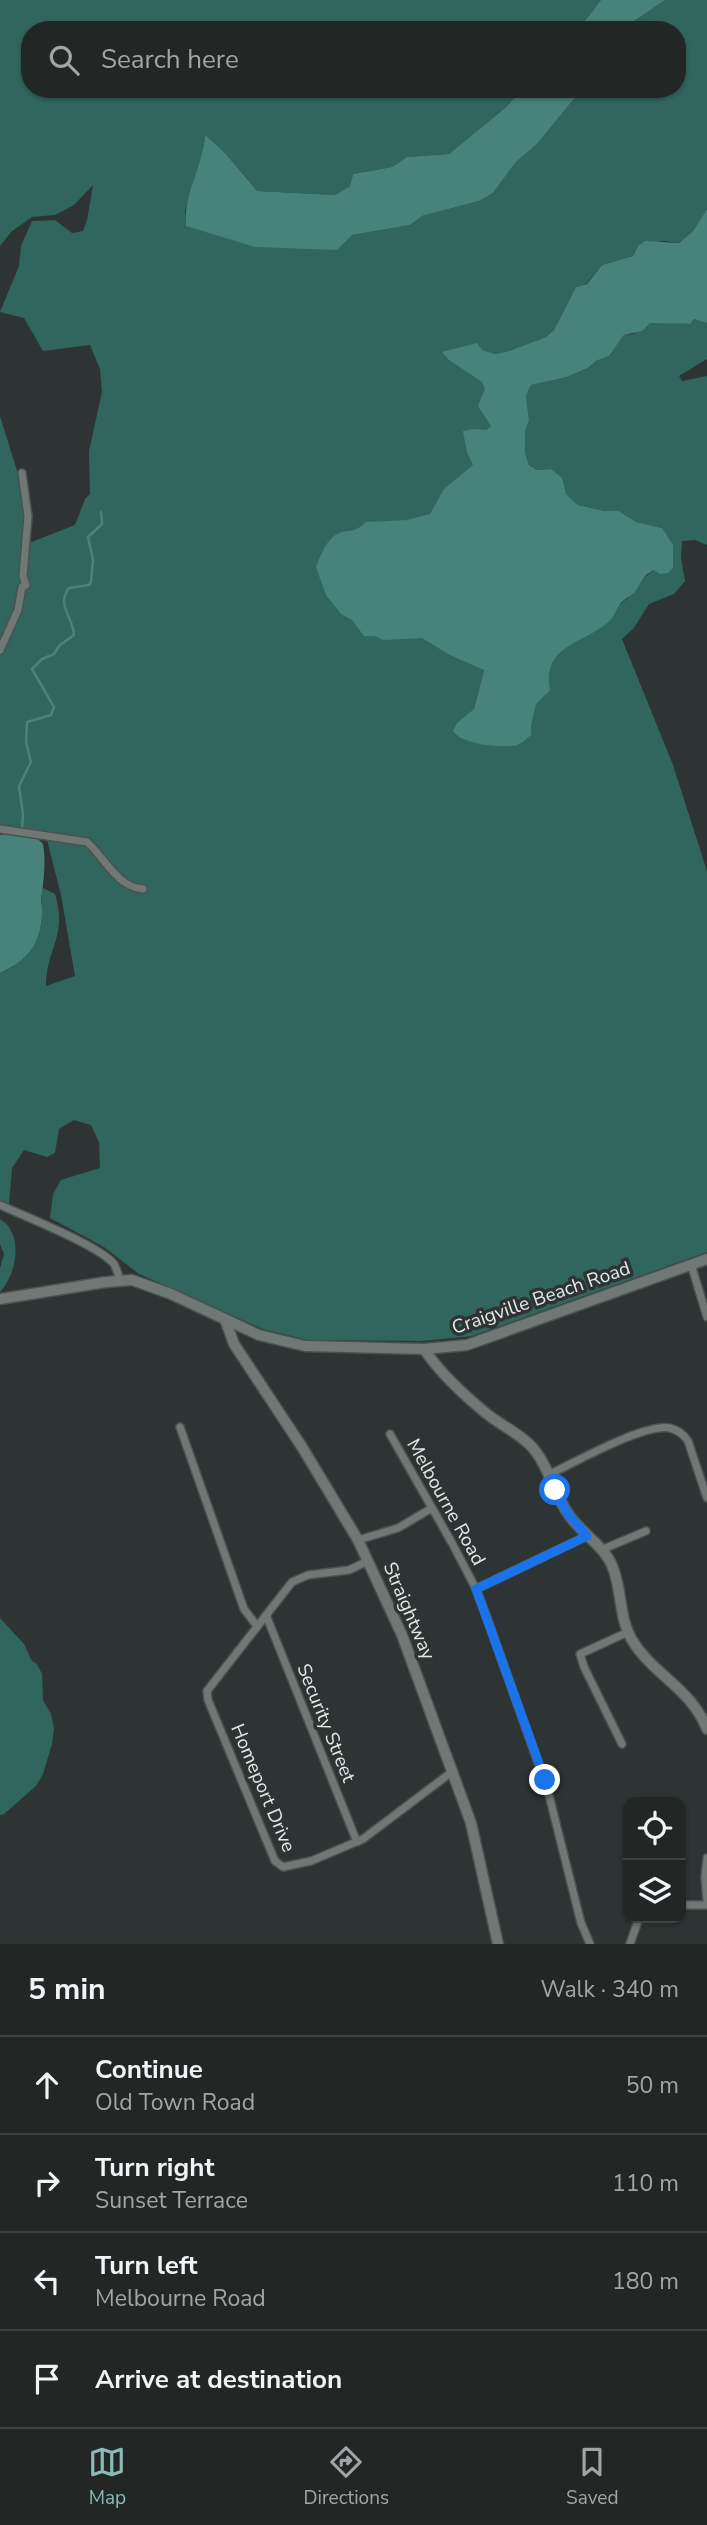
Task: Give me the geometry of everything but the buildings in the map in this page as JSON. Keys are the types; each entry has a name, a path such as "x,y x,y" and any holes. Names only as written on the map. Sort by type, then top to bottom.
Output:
{"street":[{"path":"0,650 18,610 22,587 26,585 23,576 28,516 22,473"},
{"path":"0,830 87,842 123,883 143,890"},
{"path":"0,1205 104,1256 115,1266 120,1280 0,1299"},
{"name":"Craigville Beach Road","path":"120,1280 148,1284 259,1335 305,1346 424,1349 467,1345 707,1259"},
{"path":"691,1264 707,1317"},
{"name":"Straightway","path":"225,1319 234,1344 302,1447 358,1539 402,1635 453,1771 480,1853 498,1944"},
{"path":"424,1349 437,1366 485,1412 529,1444 538,1454 568,1514 613,1567 628,1632 641,1652 690,1699 707,1729"},
{"path":"180,1427 244,1609 257,1626 296,1579 339,1572 368,1561"},
{"path":"548,1475 638,1433 670,1428 688,1441 707,1498"},
{"name":"Melbourne Road","path":"390,1434 476,1589 545,1780 581,1923 590,1944"},
{"path":"358,1539 398,1528 432,1508"},
{"path":"601,1550 646,1531"},
{"path":"476,1589 587,1536"},
{"name":"Security Street","path":"266,1615 357,1842"},
{"name":"Homeport Drive","path":"257,1626 207,1691 275,1861 283,1867 300,1865 372,1834 396,1812 453,1771"},
{"path":"622,1744 580,1654 628,1632"},
{"path":"686,1905 707,1903 707,1858"},
{"path":"630,1944 637,1923"}],"shaded area":[{"path":"0,0 601,0 585,21 21,21 21,98 514,98 449,154 407,157 392,167 353,174 350,186 335,195 257,191 225,153 205,136 201,165 185,211 186,225 246,244 352,235 410,225 422,216 479,201 493,193 516,162 537,144 575,98 686,98 686,21 634,21 665,0 707,0 707,209 693,231 679,243 663,241 638,246 633,256 602,265 586,284 576,287 554,330 546,337 509,351 494,354 482,350 491,426 486,430 422,637 442,649 469,656 484,670 474,709 471,711 543,675 558,652 633,594 640,581 654,570 662,528 636,522 619,511 578,505 566,494 551,469 537,470 529,465 525,452 525,432 529,420 526,396 531,385 567,377 609,356 624,335 634,334 650,323 689,324 694,319 707,323 707,359 679,376 682,381 707,376 707,545 695,540 682,541 681,558 685,581 674,594 649,604 633,629 622,639 673,765 707,871 707,1252 472,1336 422,1341 308,1340 263,1329 139,1274 104,1247 50,1218 53,1194 61,1180 100,1168 99,1142 91,1125 74,1120 59,1129 55,1153 47,1157 24,1150 12,1168 9,1204 0,1203 0,973 19,962 32,949 40,932 43,888 55,894 59,921 46,986 75,976 61,895 47,840 0,831 0,416 28,506 29,543 75,525 85,499 90,494 89,451 102,392 100,369 90,345 43,351 24,318 0,312 19,266 21,246 32,221 55,220 72,233 83,231 93,185 74,205 55,215 32,217 12,231 0,246"},
{"path":"601,0 665,0 634,21 585,21"},
{"path":"514,98 575,98 537,144 516,162 493,193 479,201 422,216 410,225 352,235 337,250 255,247 186,226 187,203 205,135 225,153 257,191 335,195 350,186 353,174 392,167 407,157 449,154"},
{"path":"707,209 707,323 694,319 690,324 650,323 642,331 624,335 609,356 567,377 531,385 526,396 529,420 525,432 525,452 529,465 537,470 551,469 562,478 566,494 578,505 619,511 636,522 662,528 673,545 673,568 668,573 660,574 654,570 649,573 633,594 620,604 612,618 560,653 549,674 550,690 536,704 531,735 525,740 517,745 502,746 464,739 453,731 457,723 474,709 484,670 450,655 422,638 384,640 364,636 326,595 316,567 321,555 334,536 357,529 366,522 407,520 430,514 444,489 473,465 463,431 486,430 491,426 478,406 485,389 482,382 449,360 442,352 477,343 482,350 495,354 546,337 554,330 576,287 587,284 602,265 633,256 638,246 645,241 679,243 693,231"},
{"path":"0,835 37,838 43,844 45,862 39,935 25,957 0,973"},
{"path":"0,1219 8,1225 13,1234 15,1254 11,1275 0,1292 0,1268 4,1254 0,1244"},
{"path":"0,1618 24,1644 42,1674 43,1700 51,1714 54,1728 43,1774 36,1786 0,1815"}],"waterway":[{"path":"22,832 23,814 19,786 31,762 26,742 27,722 51,715 54,707 32,669 42,659 54,654 60,645 74,635 65,606 65,594 69,588 89,585 91,582 93,560 88,537 102,524 101,512"}],"route":[{"path":"545,1780 476,1589 587,1536 568,1514 555,1490"}]}
